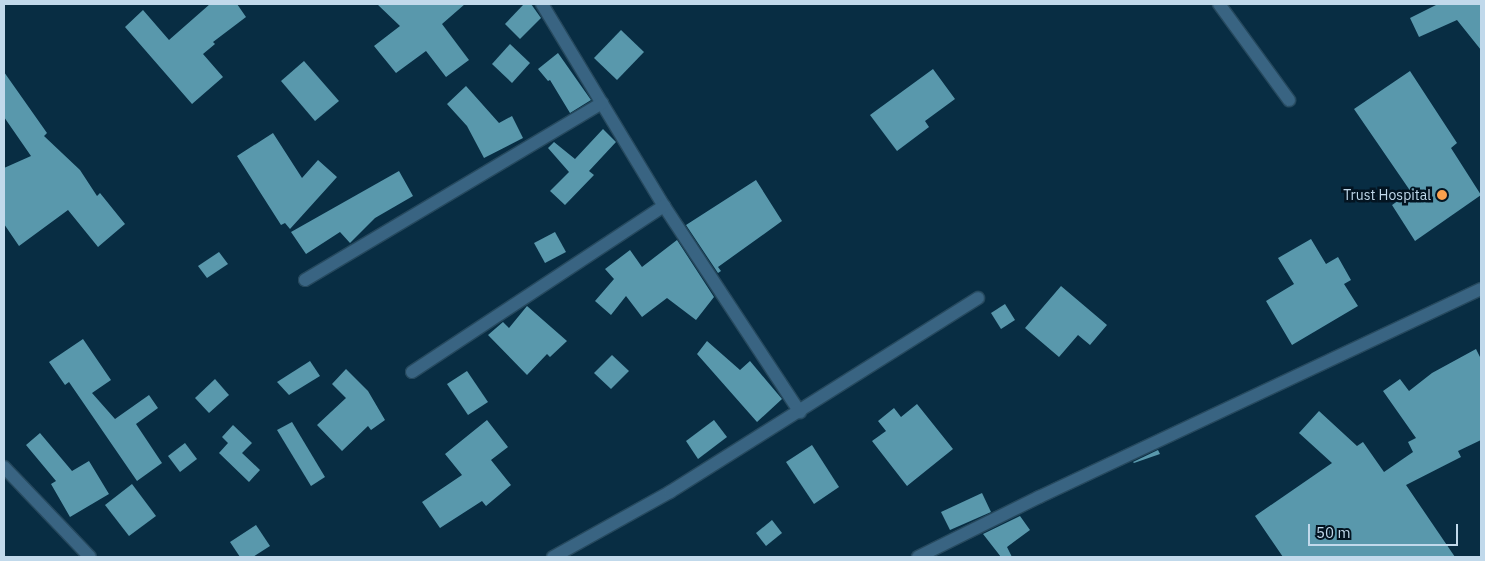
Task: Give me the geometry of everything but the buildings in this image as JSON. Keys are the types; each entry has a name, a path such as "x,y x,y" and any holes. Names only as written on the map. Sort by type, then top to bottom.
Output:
{"street":[{"path":"542,4 664,206 800,412"},
{"path":"1219,4 1289,100"},
{"path":"305,280 602,103"},
{"path":"412,372 664,206"},
{"path":"918,557 1039,497 1481,288"},
{"path":"553,557 670,492 800,412 978,298"},
{"path":"4,466 90,557"}],"place":[{"name":"Trust Hospital","path":"1442,195"}]}
